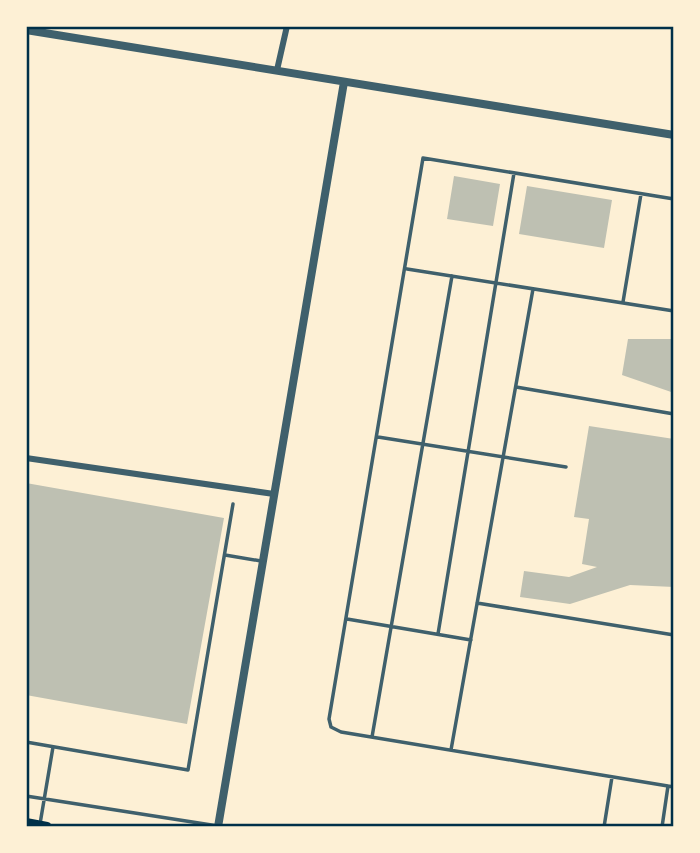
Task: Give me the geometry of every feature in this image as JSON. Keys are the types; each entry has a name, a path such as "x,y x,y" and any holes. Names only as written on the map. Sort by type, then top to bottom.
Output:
{"main road":[{"path":"26,823 43,826"}],"street":[{"path":"277,70 287,26"},
{"path":"26,30 674,135"},
{"path":"219,827 344,82"},
{"path":"26,458 274,494"}],"lane":[{"path":"662,827 671,787 341,732 331,727 329,719 424,158 674,199"},
{"path":"438,634 514,173"},
{"path":"623,303 641,194"},
{"path":"407,269 674,312"},
{"path":"372,737 452,276"},
{"path":"451,750 533,289"},
{"path":"516,387 674,414"},
{"path":"378,437 566,467"},
{"path":"26,743 188,770 233,504"},
{"path":"225,555 263,562"},
{"path":"477,603 674,635"},
{"path":"347,619 471,640"},
{"path":"43,826 53,747"},
{"path":"604,827 612,777"},
{"path":"26,796 219,827"}],"building":[{"path":"454,176 500,184 493,226 447,219"},
{"path":"527,186 612,200 604,248 519,234"},
{"path":"628,339 674,339 674,393 622,375"},
{"path":"589,426 674,439 674,587 630,585 570,604 520,597 524,571 569,577 597,567 582,564 589,519 574,517"},
{"path":"26,483 224,518 187,724 26,695"}]}
